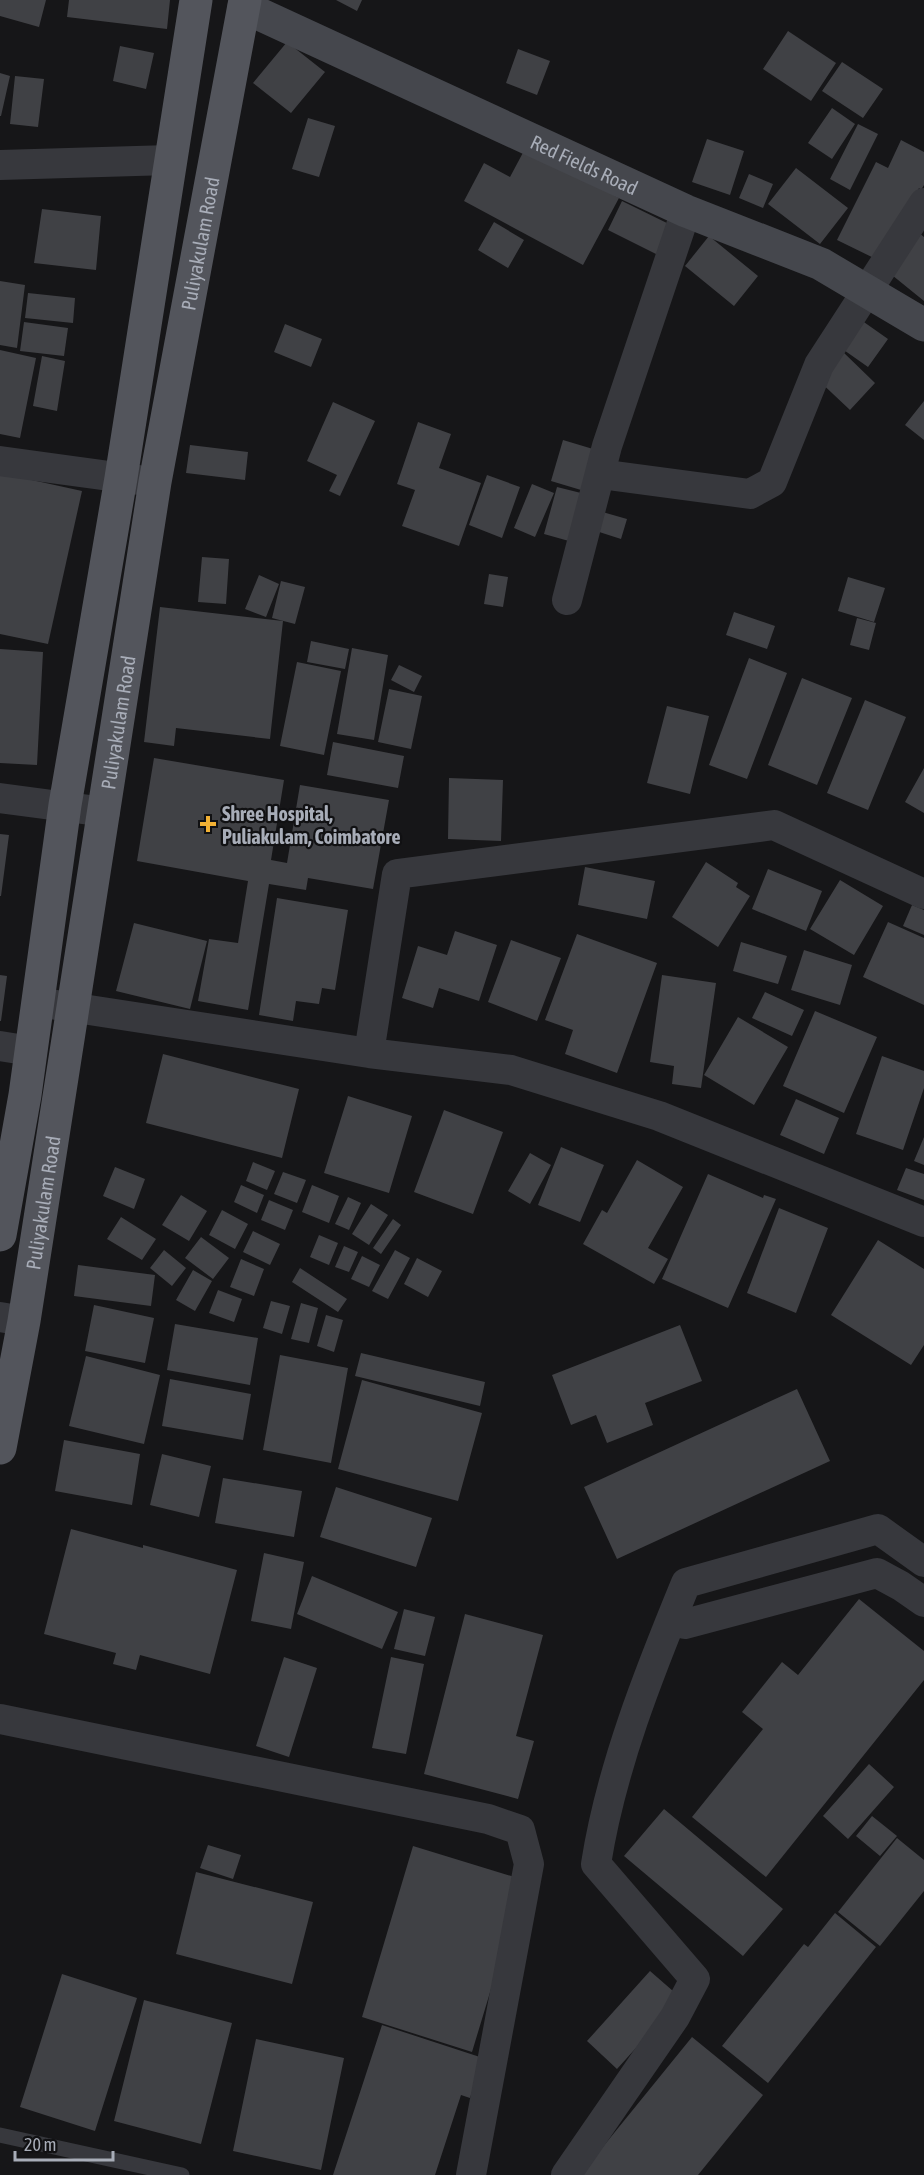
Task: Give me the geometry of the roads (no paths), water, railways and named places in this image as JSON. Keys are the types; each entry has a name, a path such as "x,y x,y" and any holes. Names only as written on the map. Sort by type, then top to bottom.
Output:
{"main road":[{"name":"Puliyakulam Road","path":"0,1234 15,1049 37,1002 65,805 121,478 196,0"},
{"name":"Puliyakulam Road","path":"0,1448 12,1319 74,1007 155,482 244,3"}],"street":[{"name":"Red Fields Road","path":"244,3 686,211 821,264 924,325"},
{"path":"0,165 170,160"},
{"path":"600,474 750,494 772,482 819,365 924,203"},
{"path":"567,600 611,435 686,211"},
{"path":"0,461 155,482"},
{"path":"0,798 105,812"},
{"path":"369,1053 397,874 774,825 924,894"},
{"path":"37,1002 369,1053 511,1070 659,1116 924,1222"},
{"path":"566,2175 675,2017 695,1979 596,1864 602,1825 645,1682 686,1583 878,1529 924,1562"},
{"path":"685,1624 877,1573 924,1602"},
{"path":"0,1719 488,1820 519,1830 530,1864 471,2175"}],"lane":[{"path":"0,2135 182,2175"}],"place":[{"name":"Shree Hospital, Puliakulam, Coimbatore","path":"208,824"}]}
